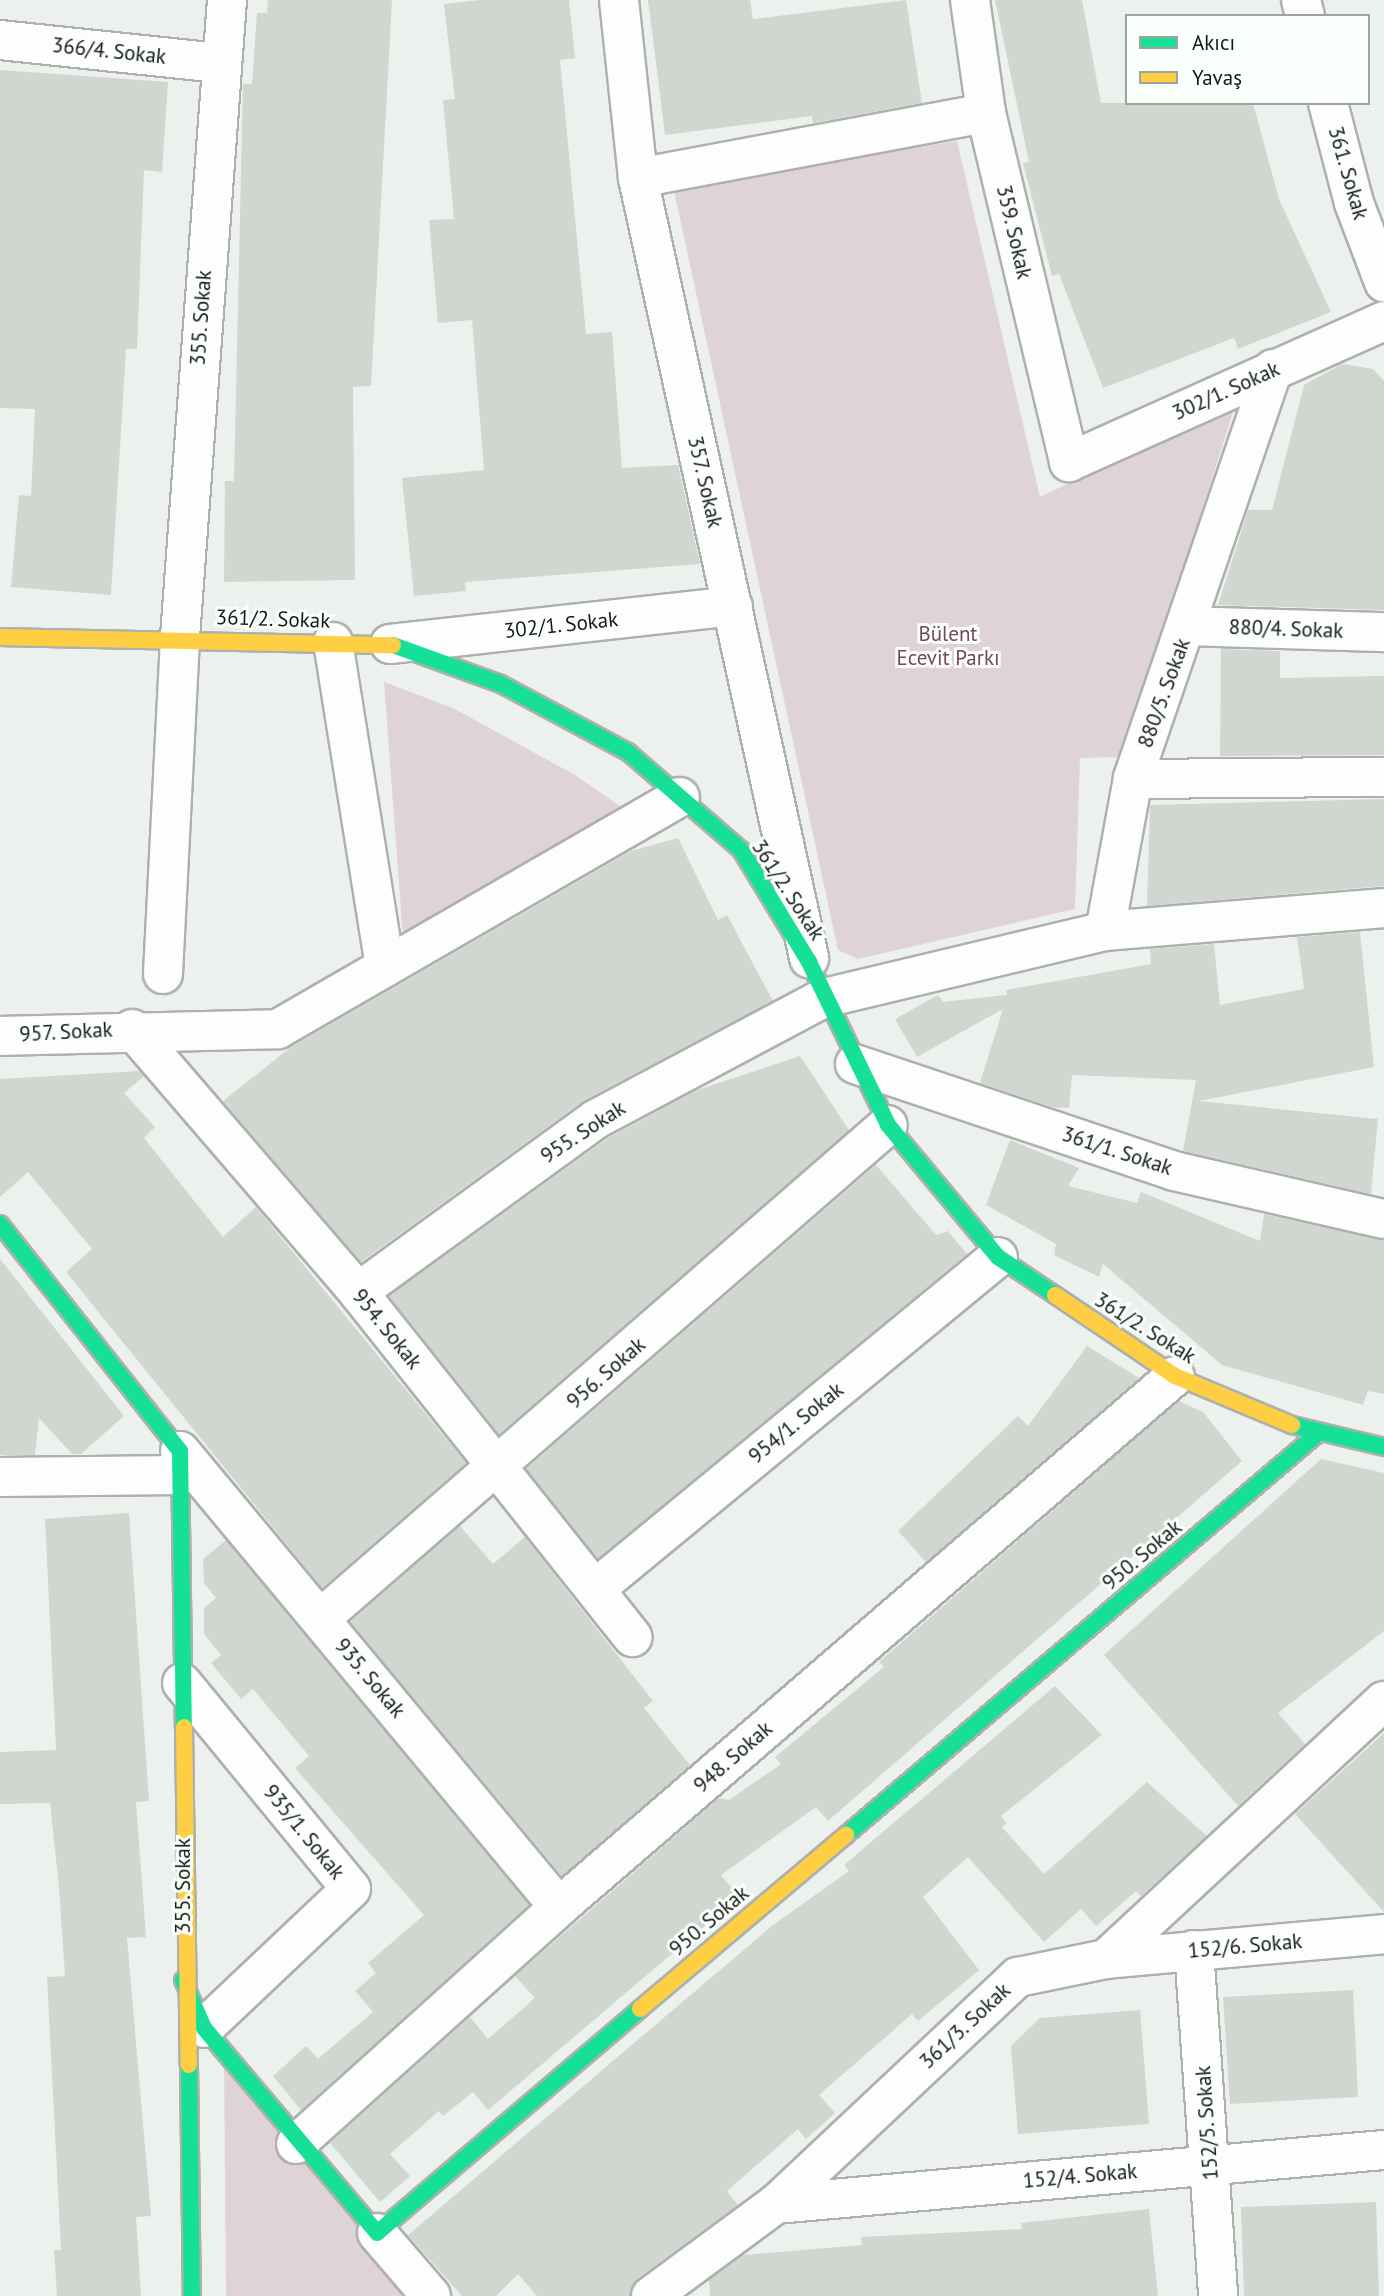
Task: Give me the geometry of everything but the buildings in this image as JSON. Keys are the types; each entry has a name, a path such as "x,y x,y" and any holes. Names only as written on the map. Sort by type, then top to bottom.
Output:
{"street":[{"name":"355. Sokak","path":"163,974 180,637 218,62 227,0"},
{"name":"357. Sokak","path":"619,0 638,178 809,962"},
{"name":"359. Sokak","path":"970,0 986,113 1069,462"},
{"name":"366/4. Sokak","path":"0,40 218,62"},
{"name":"361. Sokak","path":"1329,105 1380,262"},
{"path":"638,178 986,113"},
{"name":"302/1. Sokak","path":"1069,462 1384,321"},
{"name":"880/5. Sokak","path":"1273,369 1188,626 1133,779 1384,777"},
{"name":"302/1. Sokak","path":"390,643 733,606"},
{"name":"880/4. Sokak","path":"1188,626 1384,632"},
{"name":"361/2. Sokak","path":"0,637 180,637 390,643 510,688 628,752 741,850 809,962 855,1064 888,1125 998,1257 1175,1376 1316,1435 1384,1447"},
{"path":"333,642 385,967"},
{"path":"1105,931 1133,779"},
{"name":"957. Sokak","path":"0,1036 132,1029 278,1029 680,797"},
{"name":"955. Sokak","path":"358,1292 596,1119 824,998 1105,931 1384,908"},
{"name":"954. Sokak","path":"132,1029 358,1292 500,1466 632,1637"},
{"name":"361/1. Sokak","path":"855,1064 1174,1171 1384,1219"},
{"name":"956. Sokak","path":"321,1618 500,1466 888,1125"},
{"name":"935. Sokak","path":"0,1224 180,1463 321,1618 559,1907"},
{"name":"954/1. Sokak","path":"595,1589 998,1257"},
{"name":"948. Sokak","path":"296,2144 559,1907 1175,1376"},
{"name":"950. Sokak","path":"377,2233 1316,1435"},
{"name":"355. Sokak","path":"180,1463 183,1980 192,2296"},
{"path":"0,1477 180,1463"},
{"name":"935/1. Sokak","path":"182,1683 351,1889 204,2028"},
{"path":"1106,1959 1384,1701"},
{"name":"152/6. Sokak","path":"1106,1959 1384,1934"},
{"name":"152/5. Sokak","path":"1194,1950 1218,2296"},
{"name":"361/3. Sokak","path":"651,2296 776,2204 1018,1977 1106,1959"},
{"path":"183,1980 204,2028 296,2144 431,2296"},
{"name":"152/4. Sokak","path":"776,2204 1384,2150"}],"green space":[{"name":"Bülent Ecevit Parkı","path":"957,141 1040,497 1236,402 1125,757 1080,758 1075,909 858,959 838,950 673,186"},
{"path":"384,682 453,708 575,775 633,815 404,951"},
{"path":"224,2054 430,2296 226,2296"}],"traffic: fast":[{"path":"393,645 501,684 628,752 741,850 809,962 888,1125 998,1257 1055,1295"},
{"path":"0,1224 180,1451 184,1727"},
{"path":"1292,1425 1384,1447"},
{"path":"846,1835 1316,1435"},
{"path":"183,1980 204,2028 377,2233 640,2009"},
{"path":"189,2065 192,2296"}],"traffic: slow":[{"path":"0,637 393,645"},
{"path":"1055,1295 1175,1376 1292,1425"},
{"path":"184,1727 189,2065"},
{"path":"640,2009 846,1835"}]}
